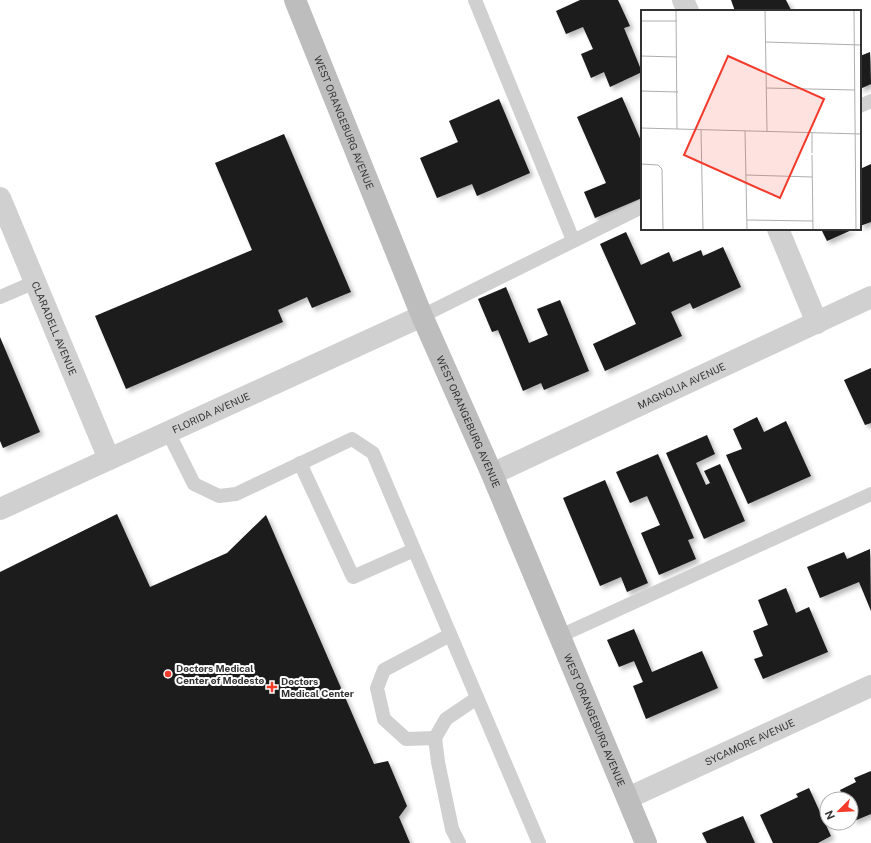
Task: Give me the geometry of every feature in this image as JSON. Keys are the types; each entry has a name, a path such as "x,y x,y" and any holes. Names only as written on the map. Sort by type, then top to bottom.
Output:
{"street":[{"name":"WEST ORANGEBURG AVENUE","path":"295,0 422,316 492,474 646,843"},
{"path":"683,0 688,10"},
{"name":"CLARADELL AVENUE","path":"0,198 109,459"},
{"path":"778,230 817,323"},
{"name":"MAGNOLIA AVENUE","path":"492,474 871,297"},
{"name":"FLORIDA AVENUE","path":"0,509 422,316"},
{"name":"SYCAMORE AVENUE","path":"628,798 871,686"}],"lane":[{"path":"475,0 573,240"},
{"path":"861,106 871,101"},
{"path":"422,316 641,207"},
{"path":"0,297 35,282"},
{"path":"168,432 194,484 219,496 236,494 352,439 373,453 539,843"},
{"path":"300,464 352,576 414,550"},
{"path":"560,636 871,494"},
{"path":"435,738 406,739 384,719 377,688 384,670 450,635"},
{"path":"459,843 450,822 438,762 435,738 446,719 477,698"}],"building":[{"path":"580,0 618,0 630,26 624,28 641,72 610,87 604,72 591,78 581,54 593,49 583,27 566,34 556,11"},
{"path":"731,0 786,0 791,10 735,10"},
{"path":"870,52 871,84 861,89 861,56"},
{"path":"622,97 641,141 641,198 595,218 584,192 606,183 577,117"},
{"path":"499,99 530,173 477,196 472,184 437,198 420,158 458,142 449,121"},
{"path":"284,134 351,292 312,308 307,297 278,310 283,322 126,389 95,316 252,250 215,163"},
{"path":"871,164 871,222 861,226 861,169"},
{"path":"822,230 852,230 827,241"},
{"path":"626,232 641,265 669,252 673,262 701,250 703,256 723,247 741,287 693,309 690,303 671,312 682,336 605,371 593,344 636,324 600,244"},
{"path":"506,287 529,343 548,335 537,309 560,300 589,371 544,390 541,383 523,391 498,330 492,332 478,299"},
{"path":"0,337 40,432 3,448 0,441"},
{"path":"871,368 871,423 865,425 844,380"},
{"path":"757,417 764,432 786,421 811,476 748,504 726,455 742,449 733,429"},
{"path":"707,435 715,454 696,463 706,485 710,483 704,471 720,464 745,521 704,539 666,453"},
{"path":"658,454 694,538 688,540 696,559 659,575 641,533 660,525 647,496 630,503 616,472"},
{"path":"605,480 648,583 627,592 621,577 600,586 563,498"},
{"name":"Doctors Medical Center of Modesto","path":"117,514 150,587 227,553 266,515 374,764 388,761 407,806 399,817 410,843 0,843 0,572"},
{"path":"870,549 871,611 859,582 820,598 807,567 844,552 847,559"},
{"path":"786,588 796,613 809,607 828,652 763,679 754,659 763,656 753,631 768,625 758,600"},
{"path":"634,629 652,672 702,651 718,688 646,719 633,686 643,682 634,661 619,667 607,640"},
{"path":"871,771 871,814 859,819 859,791 840,790 856,782 854,778"},
{"path":"809,788 819,810 819,831 829,831 831,836 818,843 773,843 760,815 798,797 796,794"},
{"path":"743,816 755,843 707,843 702,833"}],"place":[{"name":"Doctors Medical Center of Modesto","path":"168,674"},
{"name":"Doctors Medical Center","path":"272,687"}]}
